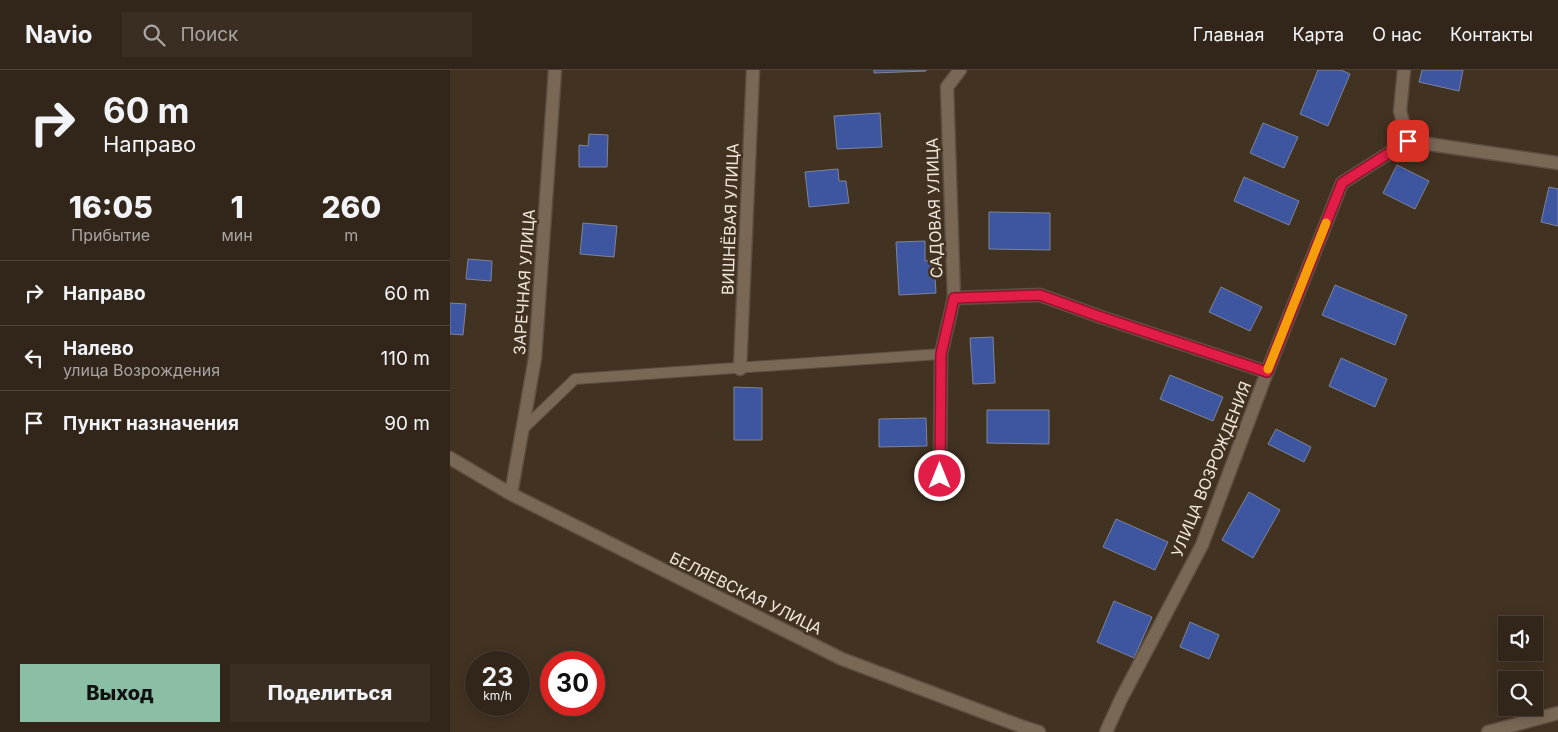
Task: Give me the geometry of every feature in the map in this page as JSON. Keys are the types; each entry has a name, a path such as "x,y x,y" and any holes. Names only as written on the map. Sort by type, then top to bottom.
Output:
{"street":[{"name":"ЗАРЕЧНАЯ УЛИЦА","path":"511,494 535,358 555,70"},
{"name":"ВИШНЁВАЯ УЛИЦА","path":"740,369 752,70"},
{"name":"САДОВАЯ УЛИЦА","path":"940,476 941,354 954,298 947,87 960,70"},
{"path":"1404,70 1400,111 1408,141 1558,163"},
{"name":"УЛИЦА ВОЗРОЖДЕНИЯ","path":"1106,732 1121,699 1202,545 1267,372 1342,183 1408,141"},
{"path":"954,298 1040,295 1267,372"},
{"name":"БЕЛЯЕВСКАЯ УЛИЦА","path":"450,458 511,494 842,658 1040,732"},
{"path":"1488,732 1558,713"}],"lane":[{"path":"522,430 575,379 941,354"}],"building":[{"path":"874,70 926,70 926,71 874,73"},
{"path":"1318,70 1341,70 1350,74 1328,126 1300,114"},
{"path":"1422,70 1463,70 1459,91 1419,82"},
{"path":"880,113 882,147 837,149 834,116"},
{"path":"1263,123 1298,137 1284,168 1250,153"},
{"path":"589,134 608,135 607,167 579,167 579,145 588,146"},
{"path":"1397,165 1429,181 1415,209 1383,193"},
{"path":"838,169 839,181 846,181 849,203 809,207 805,172"},
{"path":"1244,177 1299,201 1289,225 1234,201"},
{"path":"1549,187 1558,189 1558,226 1541,222"},
{"path":"989,212 1050,213 1050,250 989,249"},
{"path":"583,223 617,226 614,257 580,254"},
{"path":"925,241 925,261 934,260 936,293 899,295 896,242"},
{"path":"468,259 492,261 491,281 466,279"},
{"path":"1335,285 1407,315 1395,345 1322,315"},
{"path":"1221,287 1262,307 1250,331 1209,312"},
{"path":"450,303 466,304 463,335 450,334"},
{"path":"993,337 995,383 973,384 970,338"},
{"path":"1341,358 1387,379 1375,407 1329,386"},
{"path":"1170,375 1223,397 1213,421 1160,399"},
{"path":"734,387 762,388 762,440 734,440"},
{"path":"987,410 1049,410 1049,444 987,443"},
{"path":"926,418 927,446 879,447 879,419"},
{"path":"1276,429 1311,447 1304,462 1268,444"},
{"path":"1249,492 1280,510 1253,558 1222,540"},
{"path":"1116,519 1168,542 1155,570 1103,547"},
{"path":"1114,601 1152,617 1134,658 1097,642"},
{"path":"1190,622 1219,635 1209,659 1180,647"}],"slow traffic":[{"path":"1268,369 1326,223"}],"route":[{"path":"940,476 941,354 954,298 1040,295 1267,372 1342,183 1408,141"}]}
